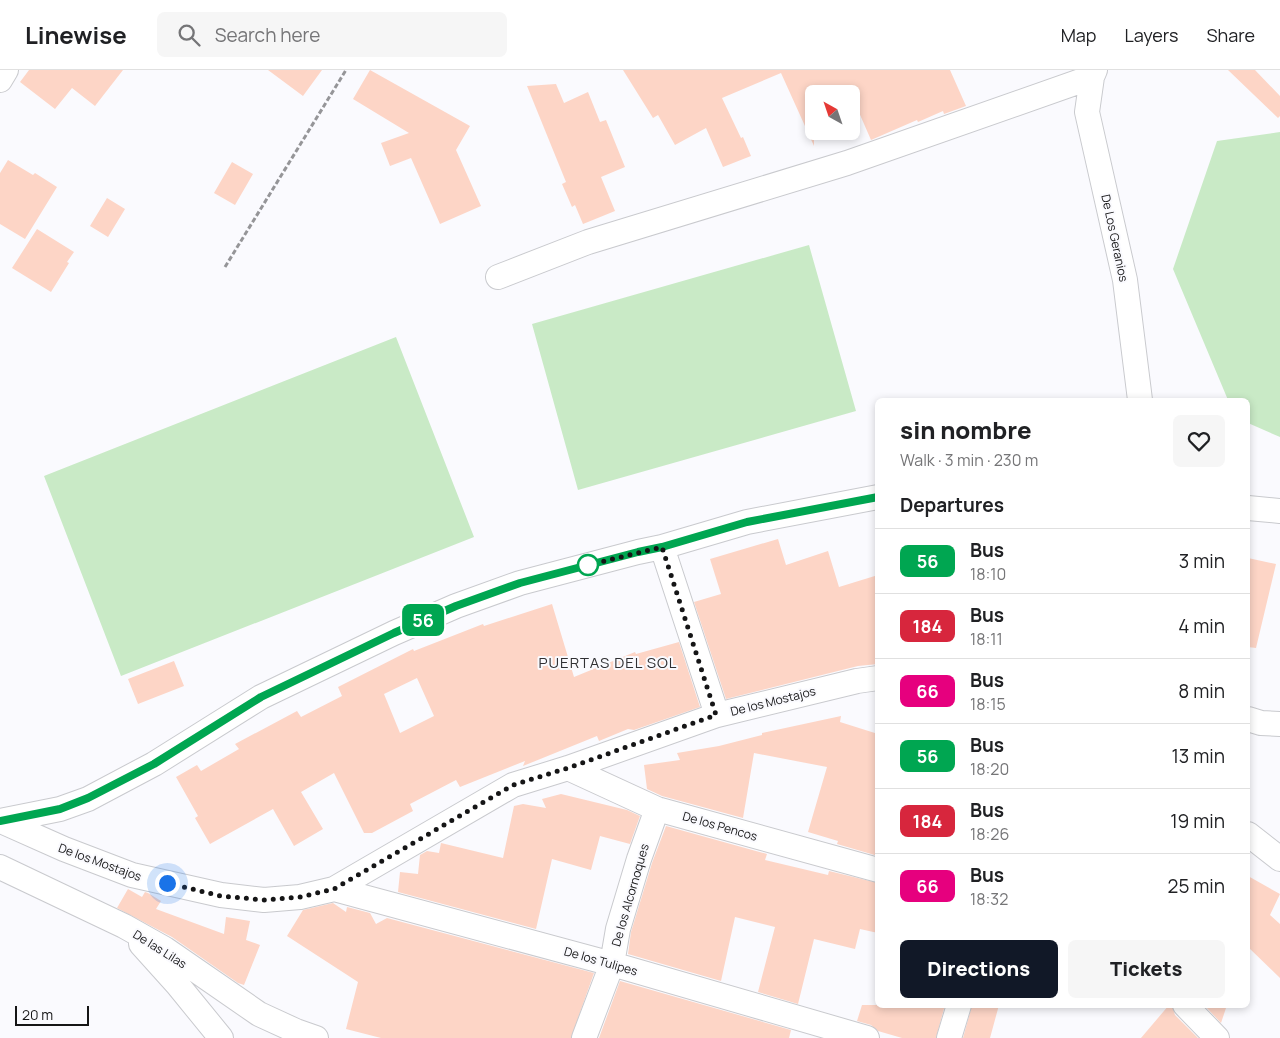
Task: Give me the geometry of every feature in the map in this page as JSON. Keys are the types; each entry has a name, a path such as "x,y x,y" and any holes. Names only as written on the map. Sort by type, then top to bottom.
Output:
{"street":[{"path":"0,80 6,70"},
{"path":"498,277 588,242 847,163 1094,74"},
{"name":"De Los Geranios","path":"1094,74 1087,112 1125,280 1140,398"},
{"path":"1,821 60,809 96,795 154,764 261,697 394,633 456,606 520,583 662,547 747,522 875,498"},
{"path":"1250,508 1280,511"},
{"path":"662,547 716,715"},
{"name":"De los Mostajos","path":"1,821 64,849 132,875 221,896 264,900 300,897 334,889 513,785 568,768 716,715 857,681 875,678"},
{"path":"1250,720 1261,723 1280,724"},
{"name":"De los Pencos","path":"568,768 657,809 875,869"},
{"name":"De los Alcornoques","path":"584,1038 612,964 618,929 639,859 657,809"},
{"path":"1250,836 1280,859"},
{"name":"De las Lilas","path":"0,868 124,926 165,949 259,1014 316,1038"},
{"name":"De los Tulipes","path":"334,889 612,964 867,1038"},
{"path":"124,926 176,984 220,1038"},
{"path":"949,1038 958,1008"},
{"path":"1189,1008 1217,1038"}],"path":[{"path":"225,267 346,70"}],"green space":[{"path":"1280,132 1280,437 1250,424 1250,398 1227,398 1173,269 1217,141"},
{"path":"809,245 856,411 578,490 532,324"},
{"path":"396,337 474,537 121,676 44,476"}],"building":[{"path":"29,70 123,70 95,106 72,88 55,109 20,82"},
{"path":"268,70 322,70 303,96"},
{"path":"370,70 470,126 456,150 481,206 440,224 411,158 390,166 381,143 409,133 353,99"},
{"path":"623,70 950,70 966,106 944,114 943,111 918,122 917,120 871,140 860,115 860,85 805,85 805,126 781,73 722,98 751,156 723,167 706,128 675,145 658,115 653,118"},
{"path":"1228,70 1255,70 1280,96 1280,116 1278,118"},
{"path":"556,84 564,103 588,92 600,122 606,120 625,167 601,177 615,211 583,224 575,205 572,207 562,184 566,182 527,86"},
{"path":"8,160 33,175 35,173 57,187 25,239 0,224 0,173"},
{"path":"232,162 253,174 235,205 214,193"},
{"path":"107,198 125,209 108,237 90,226"},
{"path":"37,229 74,252 51,292 12,268"},
{"path":"778,539 786,565 828,551 839,587 875,576 875,664 858,666 726,699 694,602 721,594 710,559"},
{"path":"1250,558 1276,564 1256,648 1250,647"},
{"path":"552,604 574,677 635,652 636,654 679,642 700,707 634,730 628,729 599,741 597,736 523,766 525,761 460,787 456,780 410,804 413,811 372,833 364,833 334,773 301,792 323,829 294,846 273,809 210,844 195,818 198,816 176,777 197,765 201,771 239,749 235,744 297,711 301,717 342,696 338,687 413,649 414,651 483,624 484,626","holes":["417,678 434,716 400,733 384,694"]},
{"path":"174,661 184,686 138,704 128,679"},
{"path":"841,716 840,722 875,733 875,855 837,844 838,841 808,832 827,767 754,753 743,818 662,796 647,789 644,765 680,760 677,753 719,746 762,735 762,733"},
{"path":"561,794 627,810 640,816 630,844 600,836 591,870 552,859 536,929 398,892 400,872 418,874 420,855 427,851 439,853 441,843 503,858 514,806 523,804 546,808 542,799"},
{"path":"666,826 767,854 765,860 828,875 829,871 875,882 875,932 860,929 855,949 814,939 798,1004 758,992 775,927 735,917 721,981 628,954 631,932 652,863"},
{"path":"1250,877 1280,894 1270,915 1280,924 1280,978 1250,949"},
{"path":"128,889 142,897 145,892 148,893 161,901 156,909 224,934 226,917 250,921 246,940 260,945 244,985 238,983 172,937 117,908"},
{"path":"333,903 346,912 347,907 370,913 376,924 387,918 594,973 571,1038 381,1038 346,1029 358,982 287,936 303,910"},
{"path":"620,981 791,1030 789,1038 599,1038"},
{"path":"862,1005 875,1005 875,1008 944,1008 936,1038 902,1038 878,1031 871,1025 857,1021"},
{"path":"971,1008 998,1008 990,1038 963,1038"},
{"path":"1166,1008 1173,1008 1175,1015 1198,1038 1141,1038"},
{"path":"1207,1008 1226,1008 1221,1023"}],"bus line":[{"name":"56","path":"0,821 60,809 119,784 261,697 394,633 456,606 520,583 662,547 747,522 875,498"}],"district":[{"name":"PUERTAS DEL SOL","path":"608,662"}],"route":[{"path":"167,883 221,896 264,900 300,897 334,889 513,785 568,768 716,715 662,547 588,565"}]}
